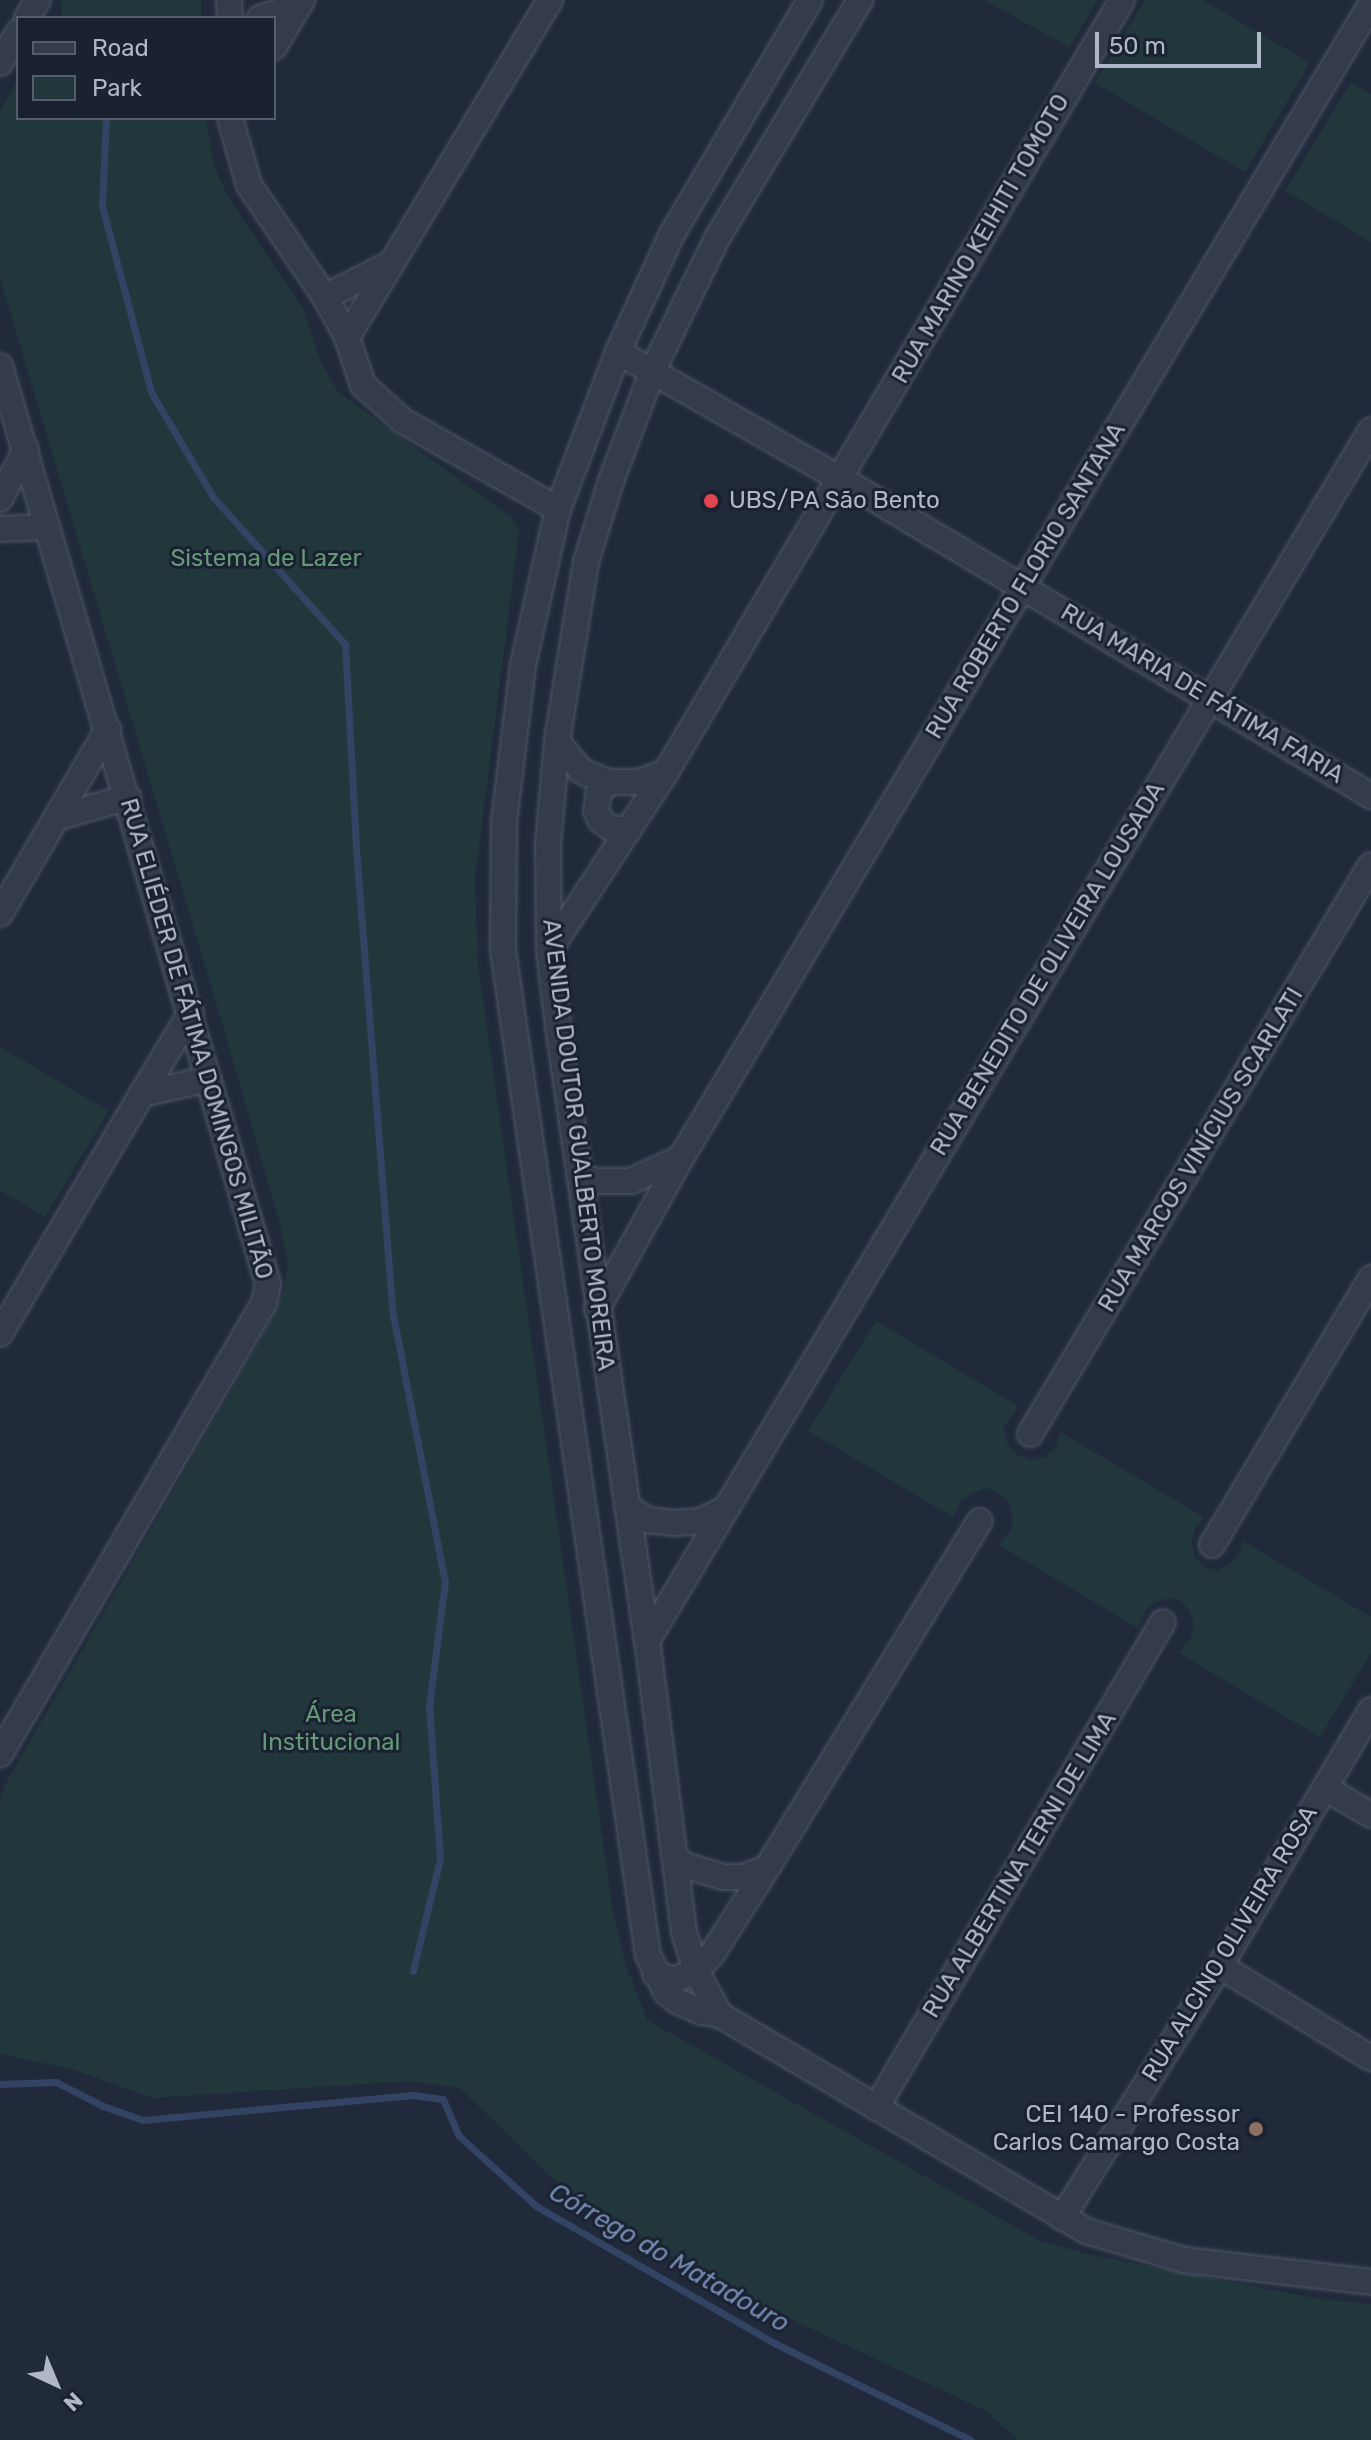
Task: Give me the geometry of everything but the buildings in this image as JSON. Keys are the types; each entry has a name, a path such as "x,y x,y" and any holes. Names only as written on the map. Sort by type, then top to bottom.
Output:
{"street":[{"path":"266,16 285,10 300,0"},
{"path":"276,43 300,0"},
{"path":"347,337 550,0"},
{"name":"AVENIDA DOUTOR GUALBERTO MOREIRA","path":"660,1983 648,1955 640,1903 503,950 504,823 521,681 558,509 618,352 672,234 810,0"},
{"name":"AVENIDA DOUTOR GUALBERTO MOREIRA","path":"706,2005 684,1932 647,1641 597,1309 549,951 548,844 557,741 586,562 611,481 653,370 716,240 860,0"},
{"name":"RUA MARINO KEIHITI TOMOTO","path":"549,951 666,772 1122,0"},
{"name":"RUA ROBERTO FLORIO SANTANA","path":"597,1309 681,1158 1371,4"},
{"path":"0,63 16,36"},
{"path":"231,120 249,185 325,297 347,337 363,385 403,421 558,509"},
{"path":"325,297 392,263"},
{"name":"RUA MARIA DE FÁTIMA FARIA","path":"618,352 1023,586 1371,796"},
{"name":"RUA ELIÉDER DE FÁTIMA DOMINGOS MILITÃO","path":"0,366 268,1284 264,1303 0,1754"},
{"name":"RUA BENEDITO DE OLIVEIRA LOUSADA","path":"647,1641 1371,430"},
{"path":"0,499 26,449"},
{"path":"0,529 46,527"},
{"path":"0,914 108,729"},
{"path":"557,741 581,771 608,782 639,782 666,772"},
{"path":"608,782 599,792 596,811 601,821 611,828 629,830"},
{"path":"56,818 128,797"},
{"name":"RUA MARCOS VINÍCIUS SCARLATI","path":"1030,1434 1371,865"},
{"path":"0,1334 191,1012"},
{"path":"142,1094 208,1079"},
{"path":"579,1175 594,1181 631,1181 681,1158"},
{"path":"1212,1545 1371,1278"},
{"path":"627,1507 648,1520 674,1523 700,1521 726,1509"},
{"path":"660,1983 696,1971 712,1954 980,1521"},
{"name":"RUA ALBERTINA TERNI DE LIMA","path":"876,2108 1163,1622"},
{"name":"RUA ALCINO OLIVEIRA ROSA","path":"1062,2218 1220,1966 1371,1710"},
{"path":"1325,1788 1371,1815"},
{"path":"675,1858 686,1866 723,1877 743,1877 767,1868"},
{"path":"1220,1966 1371,2058"},
{"path":"660,1983 706,2005 1086,2231 1184,2260 1371,2282"}],"green space":[{"path":"62,0 201,0 201,16 62,16"},
{"path":"984,0 1098,0 1069,47"},
{"path":"1145,0 1203,0 1310,63 1245,172 1095,83"},
{"path":"1351,82 1371,95 1371,242 1285,191"},
{"path":"16,83 16,120 206,120 214,166 228,197 303,309 322,365 338,392 511,517 519,530 475,880 478,965 613,1913 625,1962 647,2020 1040,2241 1091,2255 1319,2299 1371,2304 1371,2440 1018,2440 986,2411 742,2296 616,2224 561,2186 460,2088 410,2081 152,2098 72,2069 0,2054 0,1801 5,1785 272,1318 284,1289 288,1266 282,1231 220,1016 0,278 0,112"},
{"path":"0,1047 109,1111 45,1217 0,1190"},
{"path":"876,1321 1018,1406 1003,1429 1007,1443 1017,1455 1031,1460 1046,1457 1056,1447 1060,1432 1204,1517 1196,1527 1191,1542 1195,1557 1203,1567 1218,1570 1230,1564 1239,1554 1243,1541 1371,1617 1371,1653 1320,1737 1179,1653 1190,1639 1194,1624 1189,1610 1180,1600 1168,1598 1154,1603 1144,1612 1138,1628 999,1545 1010,1531 1013,1517 1008,1503 998,1492 985,1488 972,1493 960,1502 953,1517 808,1431"}],"waterway":[{"path":"106,120 102,206 151,392 213,497 345,644 356,849 393,1315 445,1582 429,1705 440,1859 413,1971"},
{"name":"Córrego do Matadouro","path":"0,2084 56,2082 103,2106 143,2120 413,2095 443,2099 458,2135 536,2206 776,2344 971,2440"}],"place":[{"name":"UBS/PA São Bento","path":"711,501"},
{"name":"CEI 140 - Professor Carlos Camargo Costa","path":"1256,2129"}],"park label":[{"name":"Sistema de Lazer","path":"266,559"},
{"name":"Área Institucional","path":"331,1729"}]}
